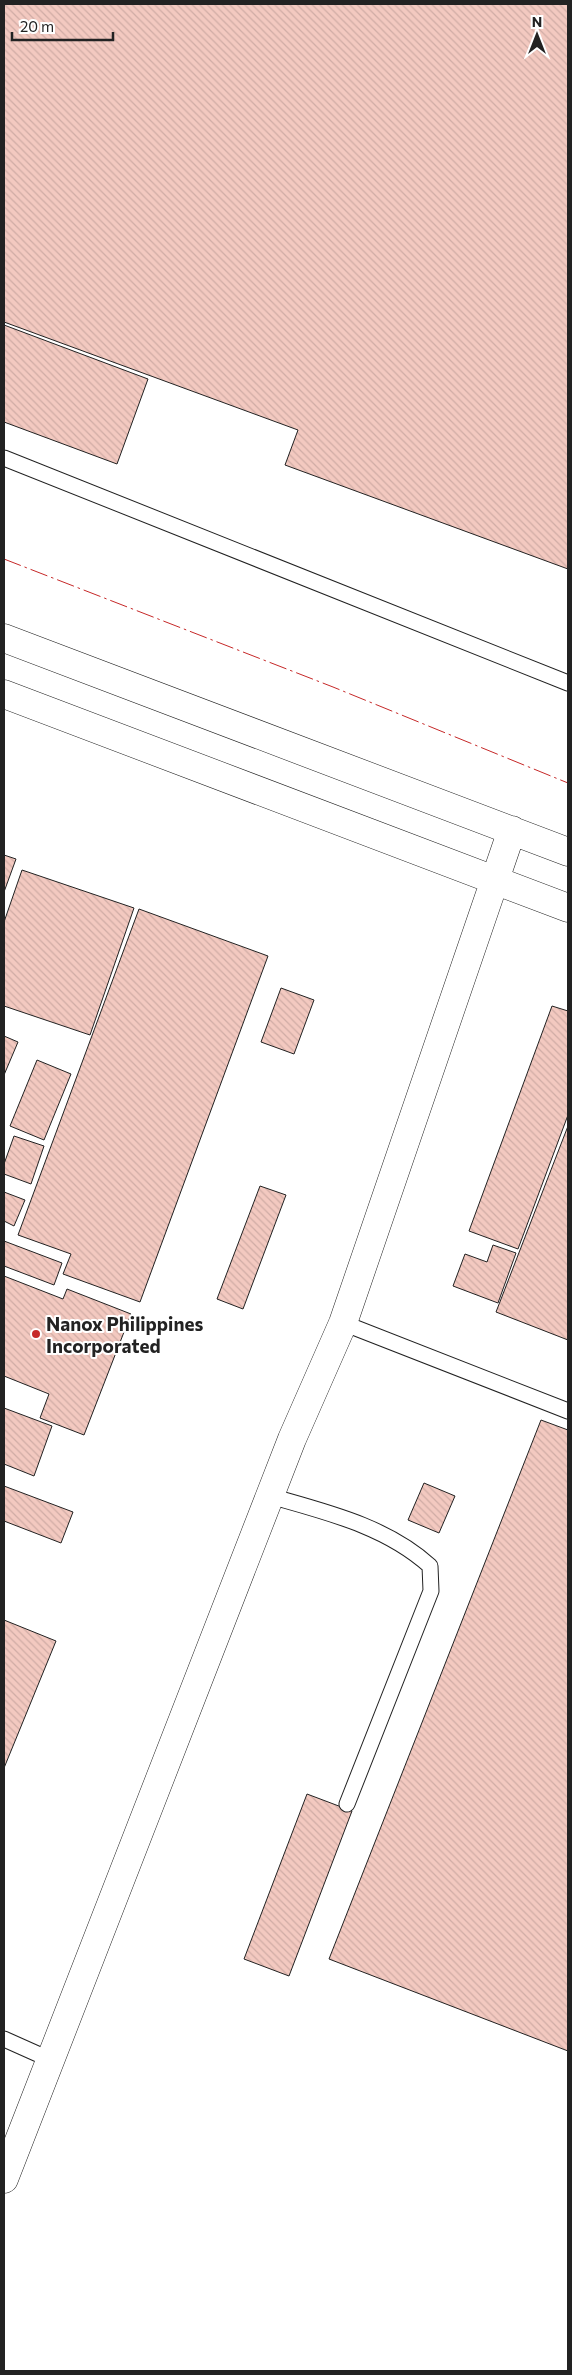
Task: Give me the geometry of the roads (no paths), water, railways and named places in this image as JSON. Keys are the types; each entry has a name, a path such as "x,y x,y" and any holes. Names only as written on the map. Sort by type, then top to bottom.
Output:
{"street":[{"path":"4,638 568,852"},
{"path":"4,694 568,908"},
{"path":"4,2179 292,1439 343,1323 493,879 512,830"}],"lane":[{"path":"4,458 568,683"},
{"path":"343,1323 568,1411"},
{"path":"270,1496 347,1518 413,1551 430,1566 431,1591 348,1804"},
{"path":"4,2039 51,2060"}],"place":[{"name":"Nanox Philippines Incorporated","path":"36,1334"}]}
